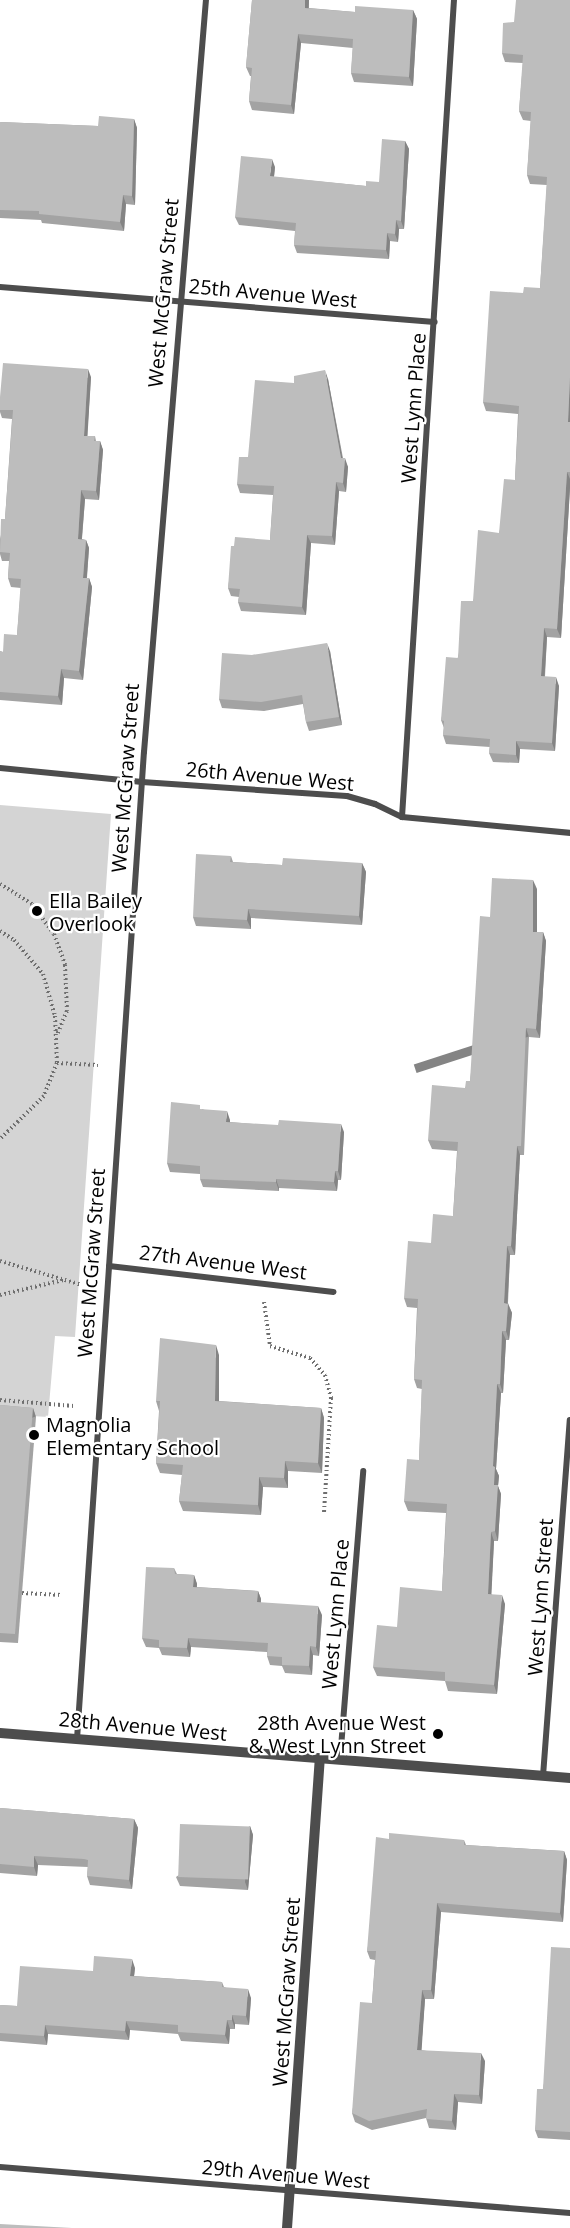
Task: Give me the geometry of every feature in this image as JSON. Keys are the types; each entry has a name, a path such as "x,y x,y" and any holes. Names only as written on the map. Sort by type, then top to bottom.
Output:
{"street":[{"name":"West McGraw Street","path":"77,1739 142,782 206,0"},
{"name":"West Lynn Place","path":"402,817 454,0"},
{"name":"25th Avenue West","path":"0,287 435,322"},
{"name":"26th Avenue West","path":"0,768 142,782 347,796 375,804 402,817 570,833"},
{"name":"27th Avenue West","path":"109,1266 334,1292"},
{"name":"West Lynn Street","path":"543,1776 570,1420"},
{"name":"West Lynn Place","path":"340,1760 363,1471"},
{"name":"28th Avenue West","path":"0,1732 570,1778"},
{"name":"West McGraw Street","path":"287,2228 320,1758"},
{"name":"29th Avenue West","path":"0,2167 570,2213"}],"path":[{"path":"0,884 32,904 54,934 65,965 67,1011 56,1037"},
{"path":"0,930 14,939 43,974 55,1016 57,1063 44,1095 0,1138"},
{"path":"57,1063 98,1065"},
{"path":"0,1262 82,1284"},
{"path":"0,1295 63,1280"},
{"path":"264,1284 264,1305 270,1346 310,1358 324,1375 332,1398 324,1513"},
{"path":"0,1400 74,1406"},
{"path":"22,1593 62,1595"}],"shaded area":[{"path":"0,805 111,814 75,1337 55,1336 48,1417 0,1414"}],"building":[{"path":"252,0 305,0 305,8 355,12 355,6 413,10 409,77 351,73 353,39 298,34 291,105 249,101 252,68 246,67"},
{"path":"516,0 570,0 568,422 570,422 570,472 567,472 557,629 544,628 541,676 556,677 552,743 516,741 516,755 489,753 490,739 443,735 444,721 441,720 446,657 458,658 461,601 473,601 478,530 499,533 504,479 515,480 519,406 483,402 490,291 523,293 524,287 540,288 547,177 527,175 531,112 519,111 523,55 502,53 503,23 514,22"},
{"path":"99,116 134,119 132,196 123,195 120,222 39,214 39,211 0,210 0,122 98,126"},
{"path":"382,139 405,141 401,221 396,220 395,234 387,233 386,250 294,245 296,223 235,217 241,156 272,159 270,176 366,186 366,181 379,182"},
{"path":"3,363 88,369 84,436 95,436 94,441 100,441 96,491 81,490 78,539 86,540 83,578 89,578 79,671 61,669 58,696 0,692 0,651 3,652 4,634 17,635 21,579 8,578 10,553 0,552 1,519 5,519 13,410 0,410"},
{"path":"325,370 341,458 345,458 343,483 336,482 332,536 307,535 302,607 238,602 240,589 228,588 231,546 234,546 235,537 270,540 274,486 237,484 239,457 248,457 255,380 294,383 294,376"},
{"path":"327,643 339,717 306,722 302,695 261,702 219,699 222,653 252,655"},
{"path":"196,854 231,856 230,862 282,865 283,858 362,863 359,916 248,909 247,920 193,917"},
{"path":"492,878 533,880 533,932 543,932 536,1029 526,1028 521,1146 517,1146 511,1246 507,1246 504,1303 508,1304 506,1331 502,1331 500,1384 497,1384 493,1466 495,1467 494,1485 498,1485 495,1531 491,1532 488,1594 502,1595 494,1685 445,1681 445,1672 373,1667 377,1625 397,1627 400,1587 442,1591 447,1504 404,1501 407,1459 419,1460 422,1380 414,1379 418,1299 404,1298 408,1241 431,1243 433,1214 453,1216 458,1142 428,1140 432,1085 465,1088 466,1081 470,1081 480,916 490,917"},
{"path":"171,1102 200,1105 200,1109 227,1111 226,1122 278,1125 279,1120 341,1124 338,1171 335,1171 334,1182 200,1179 200,1166 167,1163"},
{"path":"160,1338 216,1345 215,1401 321,1408 318,1463 285,1461 284,1478 259,1477 258,1505 179,1501 183,1465 156,1463 160,1401 156,1401"},
{"path":"0,1405 33,1408 15,1634 0,1633"},
{"path":"146,1567 174,1568 175,1574 194,1575 193,1587 258,1591 257,1602 318,1606 316,1647 310,1646 309,1666 282,1665 282,1657 267,1656 268,1643 188,1638 187,1648 159,1647 159,1640 142,1638"},
{"path":"0,1808 134,1819 129,1880 87,1876 88,1860 84,1859 34,1856 34,1867 0,1864"},
{"path":"180,1824 250,1826 248,1879 178,1877"},
{"path":"389,1833 464,1840 464,1845 564,1851 560,1913 437,1903 431,1990 422,1990 417,2050 481,2053 479,2095 454,2094 452,2121 426,2119 427,2109 369,2121 352,2113 360,2002 372,2003 376,1951 367,1951 376,1837 389,1839"},
{"path":"551,1947 570,1948 570,2132 535,2130 537,2089 543,2089"},
{"path":"94,1956 132,1959 130,1976 222,1982 222,1987 248,1989 246,2016 232,2015 232,2020 227,2020 225,2035 178,2032 178,2025 126,2021 125,2031 45,2025 44,2036 0,2033 0,2005 17,2006 20,1966 93,1971"},
{"path":"0,2224 72,2228 0,2228"}],"place":[{"name":"Ella Bailey Overlook","path":"37,911"},
{"name":"Magnolia Elementary School","path":"34,1435"},
{"name":"28th Avenue West & West Lynn Street","path":"438,1734"}]}
